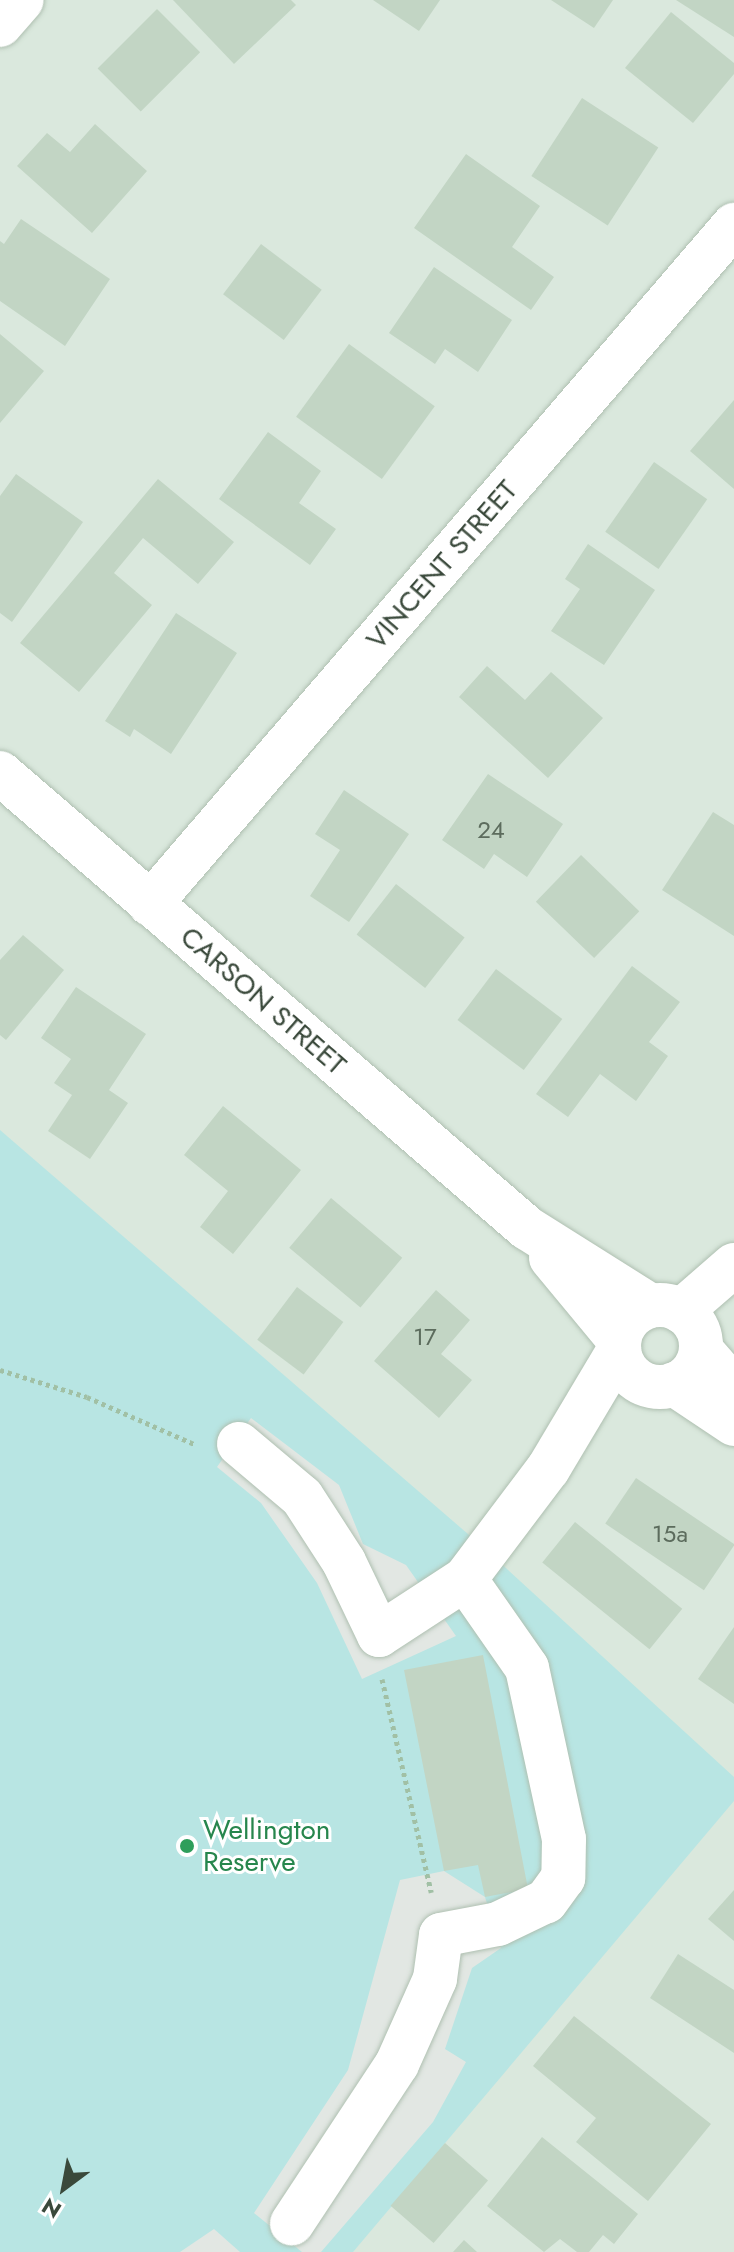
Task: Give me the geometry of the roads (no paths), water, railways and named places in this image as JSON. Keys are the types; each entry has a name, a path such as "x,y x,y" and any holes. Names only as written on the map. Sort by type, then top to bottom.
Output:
{"street":[{"path":"0,25 22,0"},
{"name":"VINCENT STREET","path":"150,904 734,225"},
{"name":"CARSON STREET","path":"0,773 527,1228 683,1327 734,1388"},
{"name":"CARSON STREET","path":"527,1228 639,1364 734,1424"},
{"path":"683,1327 734,1265"},
{"path":"639,1364 630,1318 683,1327 734,1291"},
{"path":"639,1364 692,1371 683,1327"},
{"path":"225,1448 302,1497 344,1562 379,1635 465,1579 548,1469 639,1364"},
{"path":"292,2223 397,2064 435,1979 441,1935 523,1913 546,1901 563,1878 564,1839 536,1696 527,1668 465,1579"}],"place":[{"name":"Wellington Reserve","path":"187,1846"}]}
